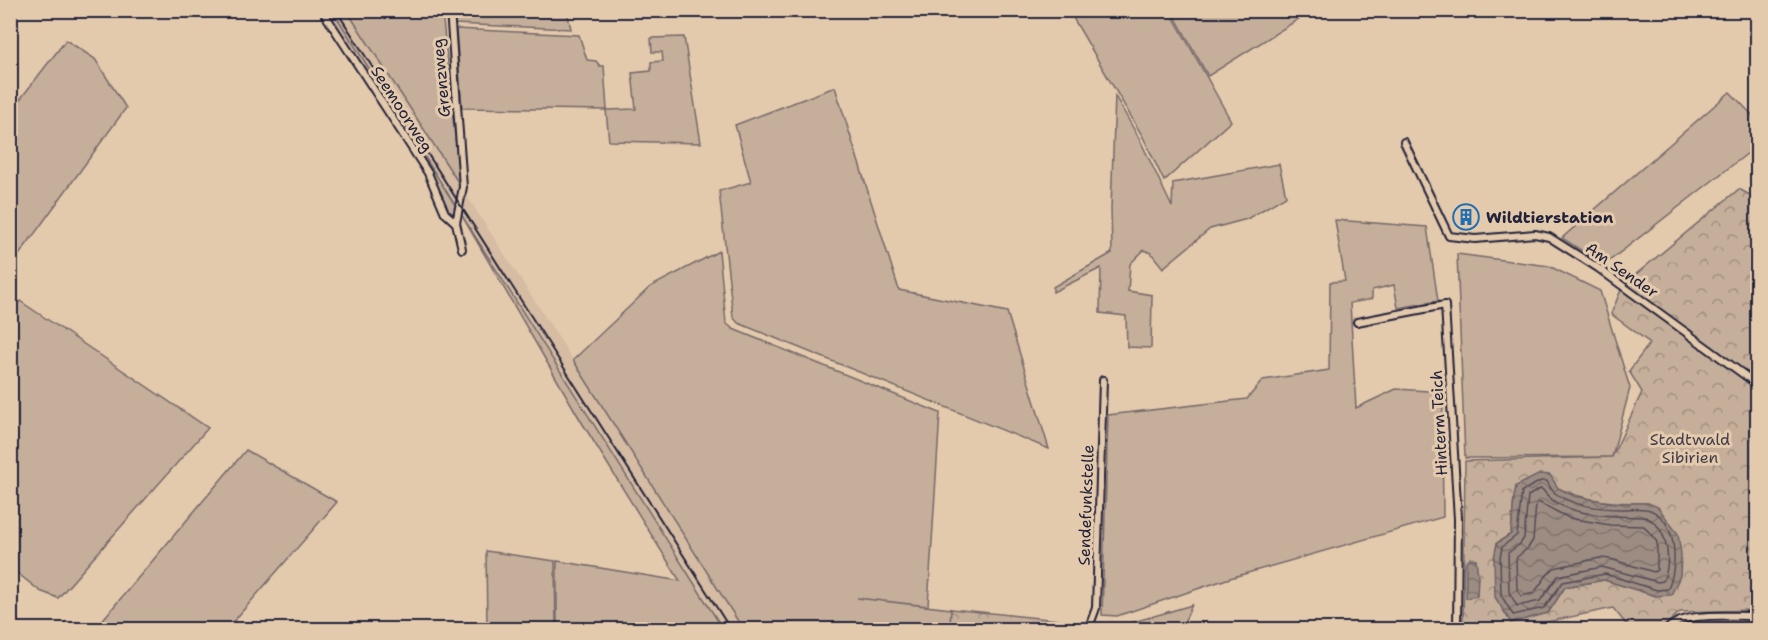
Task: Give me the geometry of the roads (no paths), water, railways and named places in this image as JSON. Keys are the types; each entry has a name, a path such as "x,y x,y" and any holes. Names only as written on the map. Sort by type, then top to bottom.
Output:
{"street":[{"name":"Seemoorweg","path":"322,10 428,173 445,213 456,223"},
{"name":"Grenzweg","path":"450,10 463,187 456,223 462,249"},
{"name":"Am Sender","path":"1404,142 1449,236 1475,239 1535,234 1549,237 1598,268 1758,385"},
{"name":"Hinterm Teich","path":"1357,322 1445,305 1458,519 1457,630"},
{"name":"Sendefunkstelle","path":"1088,630 1096,608 1103,380"},
{"path":"1667,630 1671,625 1686,617 1758,616"}],"water":[{"path":"1540,474 1550,475 1558,488 1574,496 1613,503 1648,503 1658,507 1678,534 1681,554 1680,576 1671,595 1656,596 1604,580 1565,587 1548,613 1511,623 1495,597 1494,558 1497,543 1511,534 1516,486"},
{"path":"1470,558 1476,559 1477,596 1466,598 1466,562"}],"railway":[{"path":"336,10 731,630"}],"place":[{"name":"Wildtierstation","path":"1466,217"}],"park label":[{"name":"Stadtwald Sibirien","path":"1690,448"}]}
